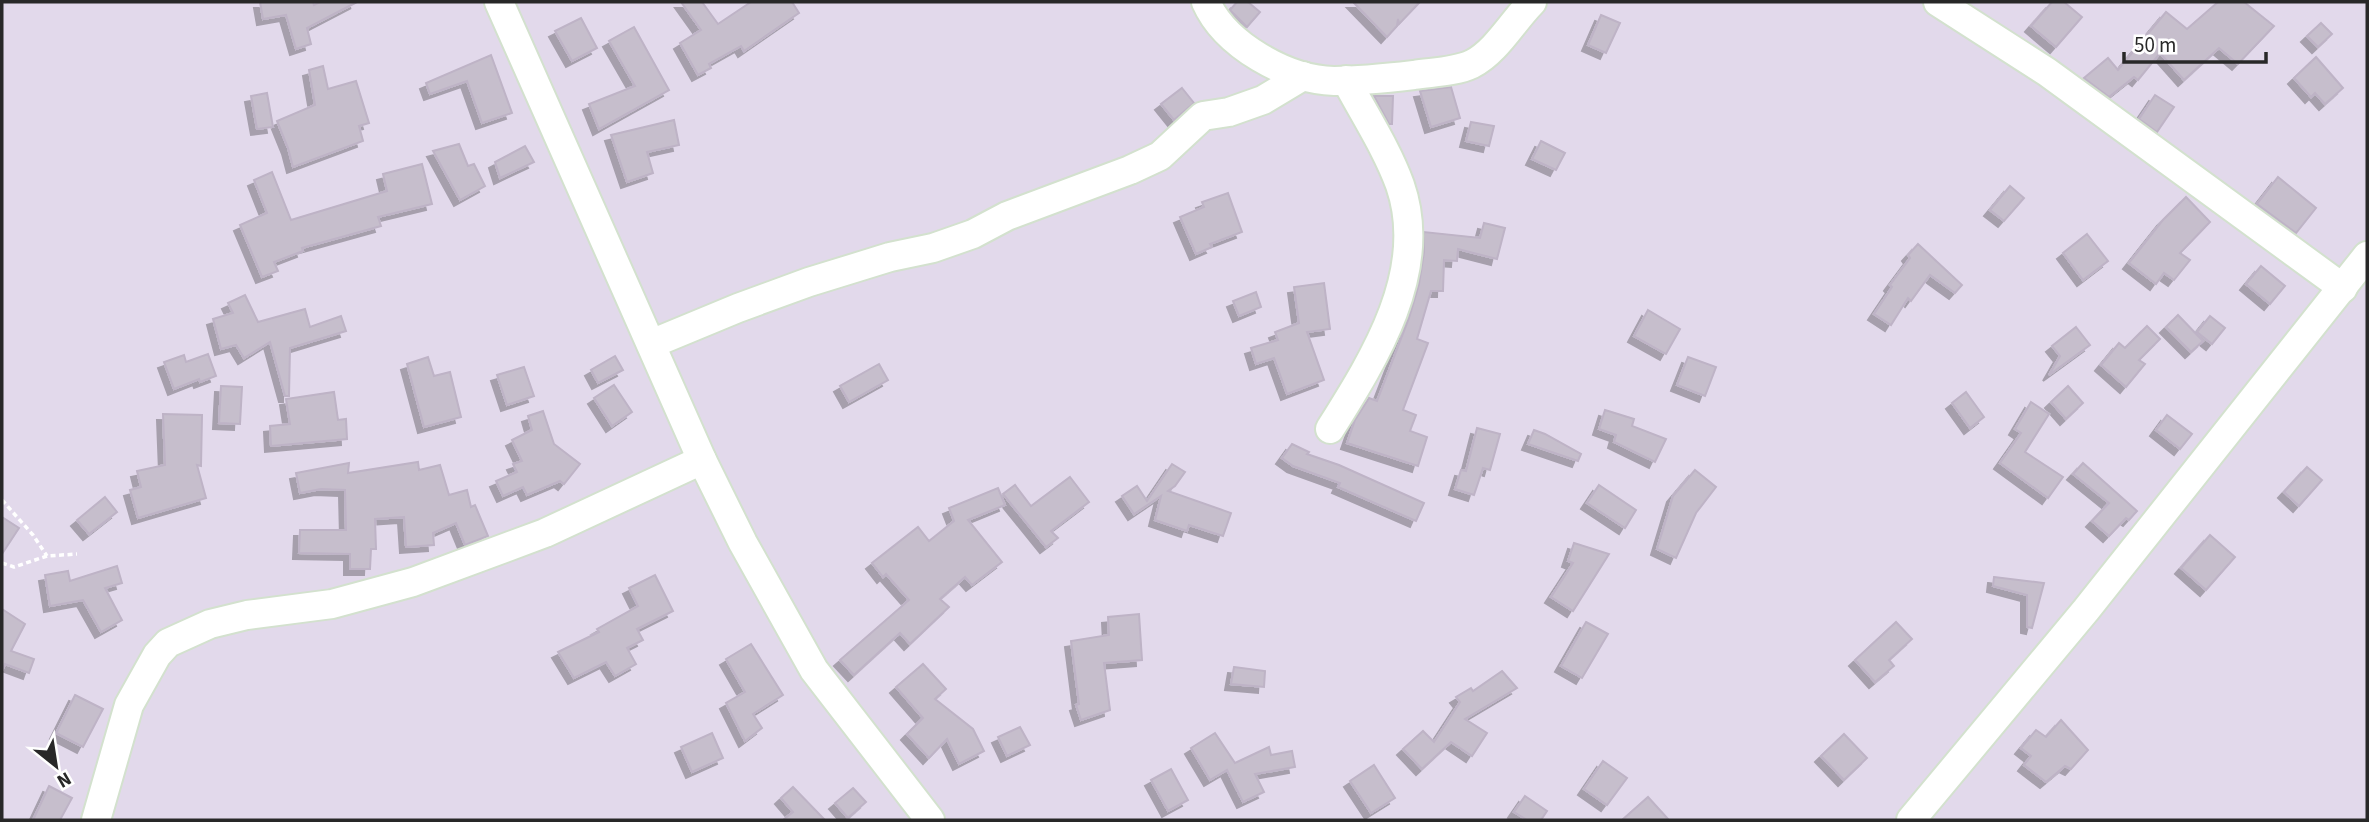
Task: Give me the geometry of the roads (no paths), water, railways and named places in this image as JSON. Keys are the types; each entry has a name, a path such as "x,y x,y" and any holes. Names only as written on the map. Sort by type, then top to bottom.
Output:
{"street":[{"path":"499,2 702,460 743,542 814,670 930,820"},
{"path":"1206,2 1231,35 1254,55 1303,76 1332,81 1460,69 1487,53 1532,2"},
{"path":"1938,2 2047,72 2343,288"},
{"path":"651,344 809,282 890,257 933,248 973,234 1007,216 1129,170 1160,156 1203,116 1229,112 1263,100 1303,76"},
{"path":"1330,429 1368,369 1387,328 1406,262 1409,226 1399,183 1346,80"},
{"path":"1911,820 2086,610 2367,256"},
{"path":"96,820 130,705 157,655 168,643 210,624 247,615 332,604 413,582 545,533 702,460"}]}
